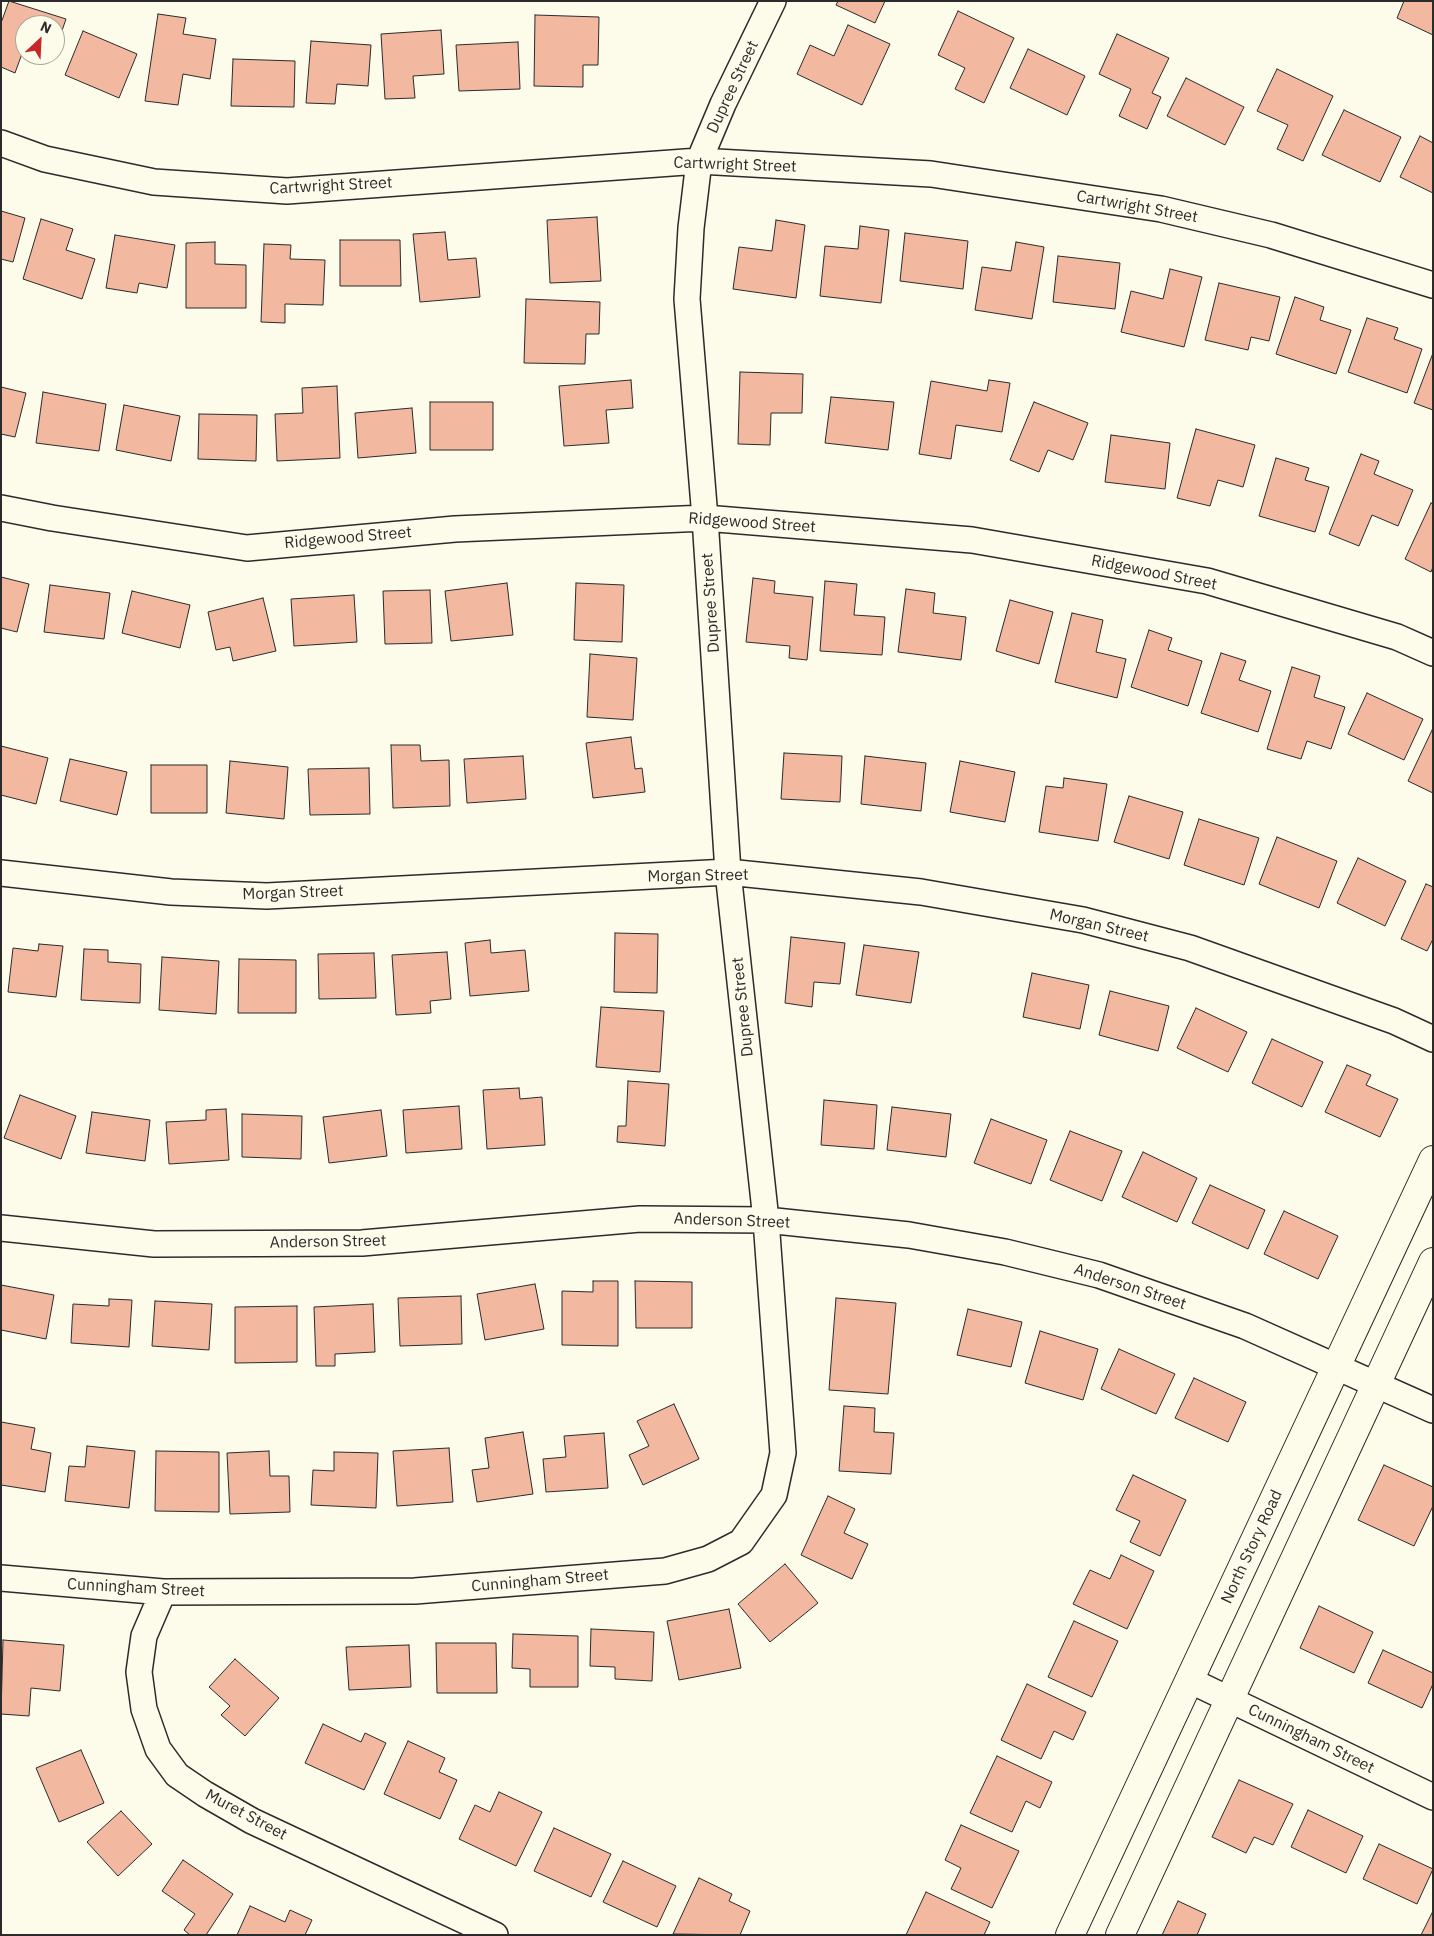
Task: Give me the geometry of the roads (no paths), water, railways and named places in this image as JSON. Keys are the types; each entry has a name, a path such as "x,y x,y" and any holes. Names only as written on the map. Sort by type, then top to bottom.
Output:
{"main road":[{"name":"North Story Road","path":"1070,1935 1433,1160"},
{"path":"1120,1935 1433,1262"}],"street":[{"name":"Dupree Street","path":"766,1220 728,872 705,518 687,299 691,228 699,161 723,104 773,1"},
{"name":"Cartwright Street","path":"1,143 45,159 154,182 287,191 699,161 931,174 1160,209 1271,235 1433,285"},
{"name":"Ridgewood Street","path":"1,508 52,518 248,548 454,529 705,518 972,540 1207,581 1397,637 1433,653"},
{"name":"Morgan Street","path":"1,873 171,892 267,896 728,872 922,892 1083,920 1190,948 1394,1021 1433,1039"},
{"name":"Anderson Street","path":"1,1228 154,1244 362,1243 640,1219 766,1220 909,1235 1005,1252 1100,1275 1245,1326 1337,1365 1433,1410"},
{"name":"Cunningham Street","path":"1,1578 163,1592 414,1591 665,1570 708,1559 741,1542 774,1495 783,1453 766,1220"},
{"name":"Muret Street","path":"163,1592 144,1636 139,1672 144,1709 158,1749 177,1774 205,1794 252,1821 495,1935"},
{"name":"Cunningham Street","path":"1189,1680 1433,1797"}]}
